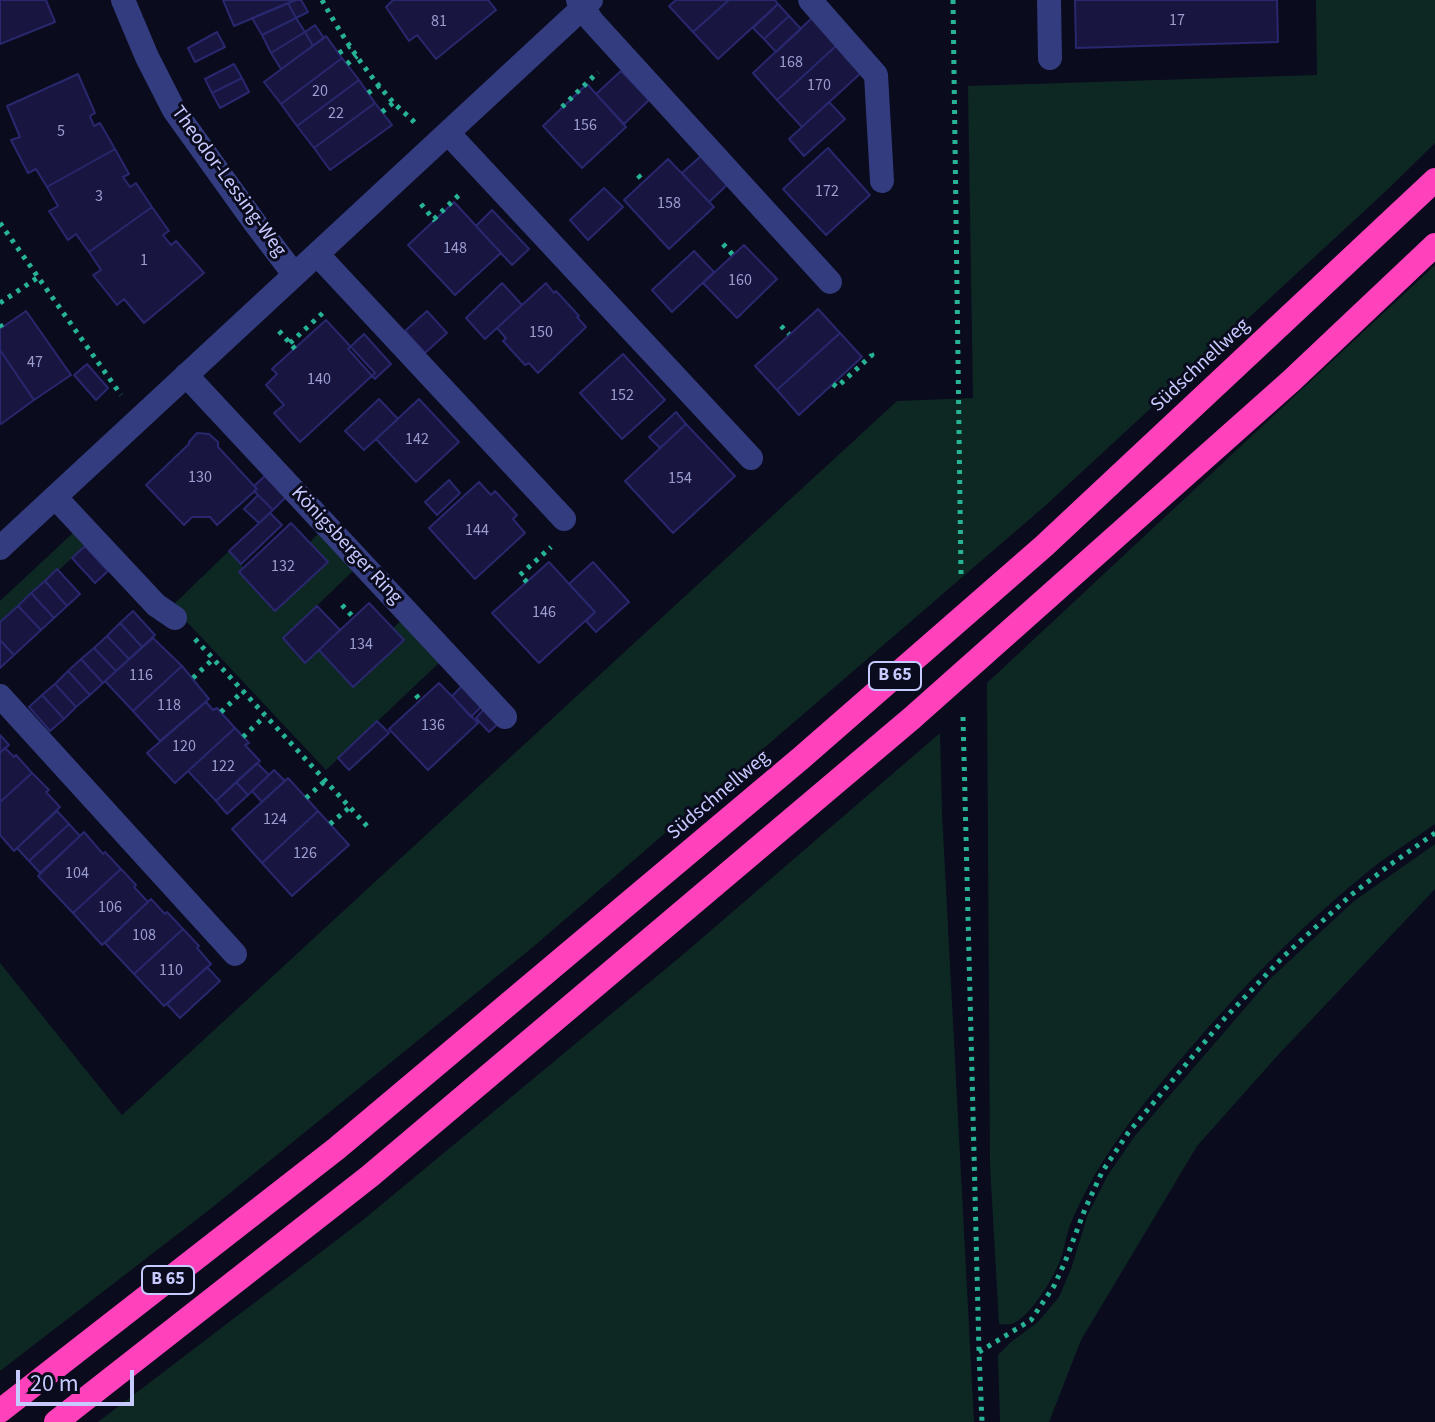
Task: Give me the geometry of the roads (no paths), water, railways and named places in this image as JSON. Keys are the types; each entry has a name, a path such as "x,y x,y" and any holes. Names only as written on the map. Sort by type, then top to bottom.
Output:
{"highway":[{"name":"Südschnellweg","path":"0,1411 336,1149 800,759 1044,546 1435,180"},
{"name":"B 65","path":"56,1422 370,1176 912,718 1291,381 1435,245"}],"street":[{"name":"Theodor-Lessing-Weg","path":"123,0 174,110 255,223 296,273"},
{"path":"810,0 876,75 882,181"},
{"path":"1049,0 1050,58"},
{"path":"0,548 584,3 592,21 830,282"},
{"path":"448,133 751,458"},
{"path":"317,254 564,519"},
{"name":"Königsberger Ring","path":"186,375 505,717"},
{"path":"55,497 156,605 175,618"},
{"path":"0,696 235,954"}]}
